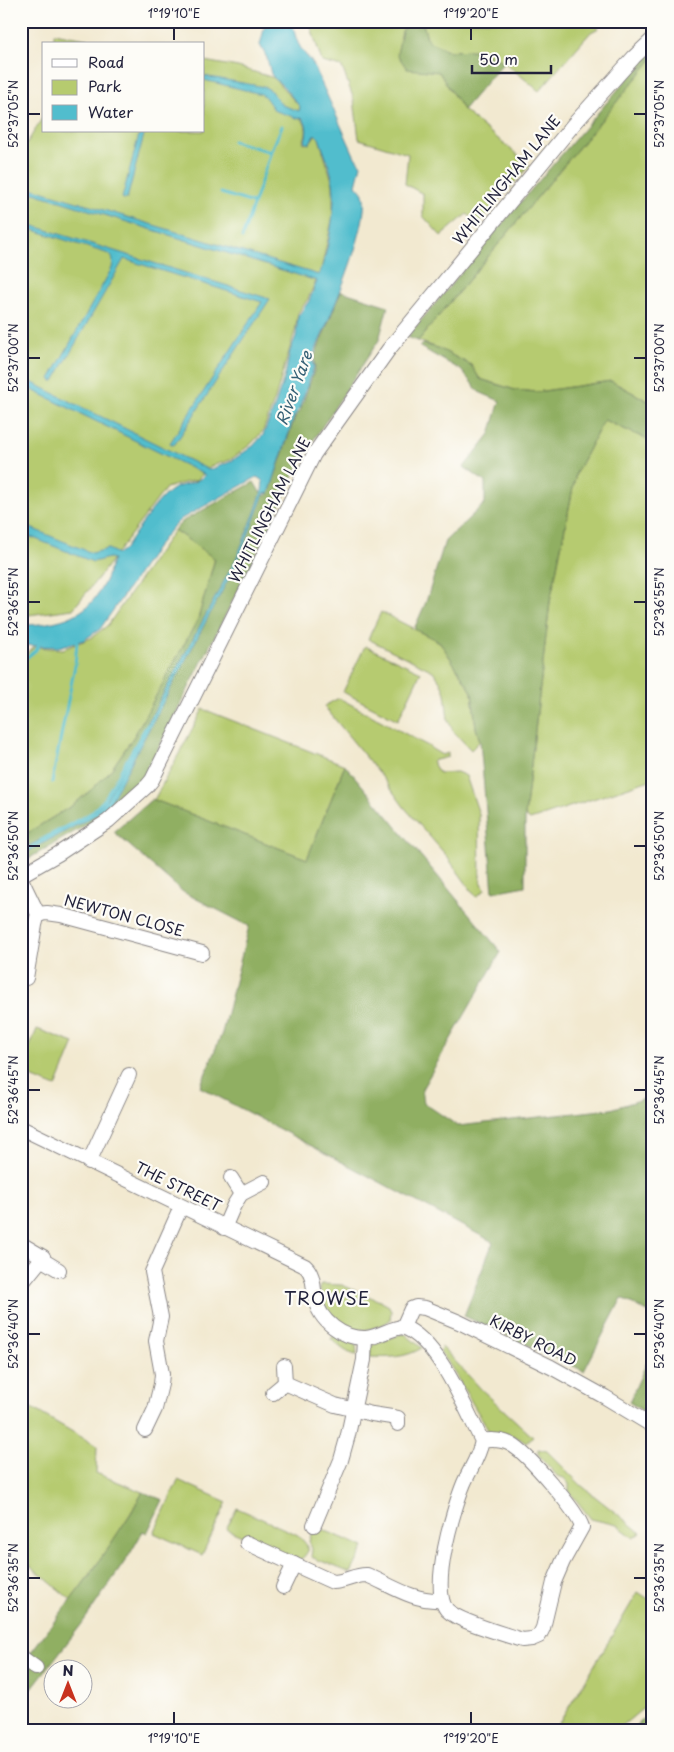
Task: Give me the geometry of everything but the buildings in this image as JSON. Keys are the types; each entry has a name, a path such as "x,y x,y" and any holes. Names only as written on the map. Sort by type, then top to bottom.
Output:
{"street":[{"name":"WHITLINGHAM LANE","path":"21,875 58,854 108,821 152,780 314,454 389,349 573,125 634,57 653,39"},
{"path":"21,879 38,914 28,979"},
{"name":"NEWTON CLOSE","path":"38,914 61,915 202,953"},
{"path":"89,1162 129,1075"},
{"name":"THE STREET","path":"21,1128 305,1266 311,1272 316,1304 328,1322 344,1333 365,1338"},
{"path":"231,1178 241,1194"},
{"path":"224,1228 241,1194 264,1182"},
{"path":"145,1430 154,1409 162,1374 156,1342 161,1317 152,1272 181,1207"},
{"path":"21,1244 43,1257 44,1261 59,1270"},
{"path":"21,1284 43,1257"},
{"name":"KIRBY ROAD","path":"403,1327 411,1309 416,1306 425,1308 460,1322 551,1367 653,1426"},
{"path":"314,1525 341,1460 364,1360 365,1338 403,1327 412,1331 436,1356 445,1369 482,1441 481,1449 462,1488 447,1536 440,1589 442,1600 447,1610 460,1618 522,1640 539,1636 543,1628 554,1582 563,1561 582,1527 580,1519 555,1488 512,1444 500,1441 482,1441"},
{"path":"284,1366 285,1383"},
{"path":"285,1383 317,1398 354,1410 398,1418 398,1424"},
{"path":"273,1393 285,1383"},
{"path":"247,1543 333,1582 367,1575 417,1598 430,1601 442,1600"},
{"path":"283,1587 294,1564"},
{"path":"21,1657 36,1668"}],"green space":[{"path":"309,21 410,21 402,31 439,72 463,110 530,165 478,224 467,214 441,236 423,216 423,194 405,184 408,154 359,139 354,100 342,67 322,62"},
{"path":"410,21 422,21 428,41 450,51 477,50 504,62 463,110 439,72 407,69 397,54 402,31"},
{"path":"422,21 594,21 599,28 591,32 539,91 504,62 493,56 477,50 450,51 428,41"},
{"path":"54,33 102,42 54,42"},
{"path":"653,49 653,58 418,341 407,337 512,212"},
{"path":"653,58 653,405 611,381 537,392 515,390 480,379 471,365 438,348 418,341"},
{"path":"205,61 238,67 274,78 300,107 298,113 305,124 306,130 303,142 309,144 316,134 319,138 333,184 333,216 321,270 308,299 298,313 295,331 275,399 263,431 251,444 230,460 211,466 197,480 166,488 73,609 21,616 21,153 42,118 42,132 205,132"},
{"path":"341,291 388,306 379,340 301,459 270,527 139,786 98,818 21,863 21,837 73,805 91,790 111,770 134,736 198,619 215,559 174,530 183,521 254,482 265,496 269,494 295,417 300,411 315,368 314,358"},
{"path":"423,344 438,348 471,365 480,379 515,390 537,392 611,381 653,405 653,442 604,420 576,473 550,602 525,816 525,886 493,892 480,741 476,728 472,692 440,642 414,629 426,602 445,541 485,503 485,482 464,467 490,434 500,401 479,392 461,370 420,347"},
{"path":"604,420 653,442 653,779 530,820 525,816 550,602 576,473"},
{"path":"174,530 215,558 198,619 136,733 111,770 73,805 21,837 21,657 34,647 63,649 91,638 108,625"},
{"path":"381,612 440,642 472,692 476,728 480,741 471,750 453,731 448,720 445,693 433,671 368,639"},
{"path":"365,646 421,672 398,720 343,692"},
{"path":"339,698 442,755 448,753 448,757 432,761 439,773 457,772 466,776 479,814 480,878 485,890 476,897 445,854 404,807 383,778 324,706"},
{"path":"203,709 345,765 307,859 154,800"},
{"path":"345,765 501,952 422,1089 424,1103 458,1126 611,1109 653,1096 653,1179 646,1203 653,1226 653,1315 622,1298 584,1371 464,1316 493,1242 200,1087 222,1033 249,926 183,892 114,832 152,799 307,859"},
{"path":"37,1029 74,1043 56,1087 21,1073 21,1068"},
{"path":"321,1284 342,1285 380,1301 389,1306 391,1311 390,1320 382,1325 364,1330 354,1330 337,1323 324,1309 320,1295"},
{"path":"405,1334 422,1348 397,1357 370,1357 371,1346"},
{"path":"334,1335 356,1345 357,1355 346,1351 331,1339"},
{"path":"442,1347 482,1390 533,1437 526,1443 509,1434 490,1433 448,1362 440,1352"},
{"path":"653,1349 653,1418 629,1402"},
{"path":"21,1402 97,1446 96,1473 143,1492 109,1547 71,1600 21,1558"},
{"path":"538,1449 547,1451 582,1486 641,1533 634,1538 617,1525 591,1519 569,1491 569,1484 564,1478 557,1476 538,1454"},
{"path":"178,1480 227,1502 202,1555 154,1533"},
{"path":"143,1492 163,1500 147,1533 143,1531 130,1554 81,1625 54,1660 42,1660 42,1675 21,1702 21,1665 92,1572"},
{"path":"237,1508 298,1535 306,1544 307,1553 302,1558 296,1560 226,1529"},
{"path":"314,1526 364,1547 351,1573 311,1557 312,1549 309,1541"},
{"path":"638,1592 653,1602 653,1700 616,1731 554,1731 585,1681"},
{"path":"653,1712 653,1731 629,1731"}],"water":[{"name":"River Yare","path":"266,21 292,21 298,43 312,62 355,157 361,165 356,185 363,194 364,208 355,251 312,358 314,367 299,409 294,417 270,491 264,494 238,561 110,803 96,815 21,855 21,850 94,812 106,800 236,559 255,512 262,491 263,481 257,477 181,519 159,544 100,629 84,640 58,647 21,645 21,625 62,620 80,612 88,605 103,585 113,559 109,558 93,562 21,533 21,524 92,553 108,549 118,554 124,550 164,496 174,488 201,479 205,475 24,386 21,388 21,377 209,470 230,462 253,446 263,435 285,375 290,351 296,336 298,316 309,301 317,281 21,189 21,185 319,275 331,229 334,193 331,172 319,138 315,134 309,144 305,142 307,132 304,120 301,117 301,119 275,111 261,94 205,80 205,76 265,87 270,90 282,105 299,111 300,107 271,74 267,58 260,45"},
{"path":"140,132 145,132 127,199 122,198"},
{"path":"21,222 270,299 175,444 170,443 262,302 124,259 54,381 52,381 50,379 112,268 113,260 109,254 21,226"}],"waterway":[{"path":"242,238 271,152 282,126"},
{"path":"233,141 271,152"},
{"path":"221,193 253,203"},
{"path":"52,782 75,665 77,642"},
{"path":"21,662 36,650 40,643"},
{"path":"41,840 91,813 104,800 147,725"}],"district":[{"name":"TROWSE","path":"327,1299"}]}
